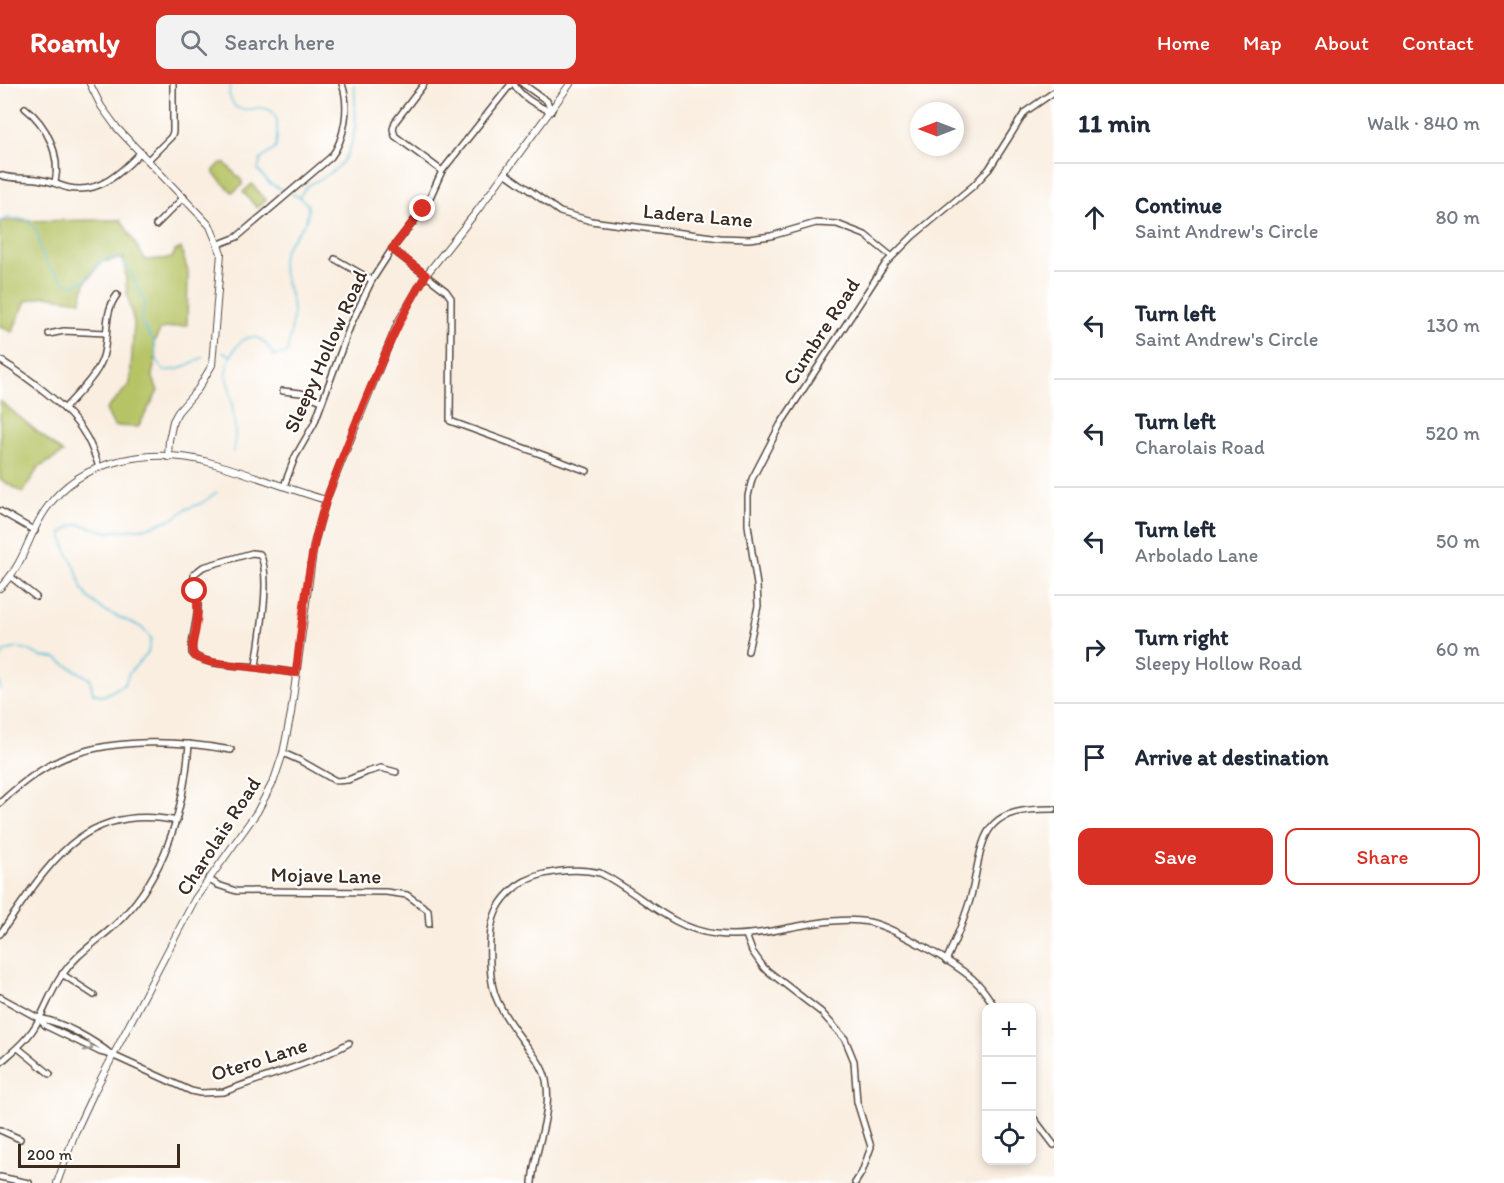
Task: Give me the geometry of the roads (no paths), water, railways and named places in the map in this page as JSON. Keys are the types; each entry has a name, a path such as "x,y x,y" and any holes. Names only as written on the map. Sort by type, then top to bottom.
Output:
{"street":[{"path":"90,84 106,114 210,226 221,253 212,365 205,379 173,421 168,458"},
{"path":"148,160 171,137 173,132 173,84"},
{"path":"219,244 237,237 336,150 340,142 346,106 342,84"},
{"path":"424,84 395,122 393,129 395,136 442,171"},
{"name":"Sleepy Hollow Road","path":"284,486 296,457 314,424 351,324 372,280 392,249 427,204 442,171 513,84 517,90 550,111"},
{"path":"524,84 546,101 550,111"},
{"name":"Charolais Road","path":"57,1183 75,1133 112,1055 195,899 266,798 283,753 312,553 326,500 408,302 570,84"},
{"name":"Cumbre Road","path":"748,651 758,606 758,585 748,515 748,496 752,479 780,425 863,294 891,256 973,186 989,169 1025,111 1054,92"},
{"path":"25,108 47,132 57,167 55,183"},
{"path":"0,175 41,180 80,189 95,187 118,174 141,152"},
{"name":"Ladera Lane","path":"505,173 560,213 591,221 720,238 749,239 771,236 816,223 837,224 866,235 891,256"},
{"path":"156,225 184,197"},
{"path":"392,249 446,291 451,298 450,421 587,471"},
{"path":"335,259 372,280"},
{"path":"64,409 100,365 105,351 110,307 117,295"},
{"path":"49,334 63,331 106,333"},
{"path":"0,360 19,372 64,409 83,431 99,467"},
{"path":"283,391 302,393 322,400"},
{"path":"0,588 11,577 23,557 46,509 68,485 99,467 129,459 168,458 210,462 326,500"},
{"path":"0,511 35,531"},
{"path":"256,667 265,576 260,554 252,553 203,567 194,574 193,582 198,600 192,653 199,659 210,662 296,673"},
{"path":"11,577 36,597"},
{"path":"0,1063 18,1048 33,1029 62,974 76,956 114,926 134,906 166,850 177,821 185,785 189,744"},
{"path":"0,804 28,778 73,755 118,745 189,744 231,750"},
{"path":"283,753 336,780 348,780 381,768 396,772"},
{"path":"946,961 962,926 971,895 979,851 986,834 1005,816 1014,812 1054,809"},
{"path":"0,934 57,856 84,834 127,819 153,818 177,821"},
{"path":"532,1183 543,1125 546,1080 541,1065 500,1007 489,976 491,931 495,913 505,896 521,883 535,877 589,870 610,878 655,910 684,925 715,934 746,935 831,921 871,922 902,935 946,961 977,983 992,1003"},
{"name":"Mojave Lane","path":"208,879 236,891 406,894 428,910 429,924"},
{"path":"746,935 752,951 764,968 820,1012 845,1039 854,1061 858,1102 871,1147 862,1172 855,1183"},
{"path":"62,974 94,996"},
{"name":"Otero Lane","path":"0,997 38,1018 46,1026 191,1091 224,1092 335,1051 349,1043"},
{"path":"18,1048 50,1074"},
{"path":"1036,1121 1054,1145"},
{"path":"0,1130 20,1139"},
{"path":"0,1177 29,1183"}],"waterway":[{"path":"231,84 229,95 235,107 266,108 275,115 277,121 276,148 261,159 258,170 269,183 287,192"},
{"path":"300,196 309,185 339,166 346,156 354,134 356,108 354,84"},
{"path":"233,452 234,422 226,374 234,350 243,340 254,337 263,342 274,356 287,353 293,311 282,262 287,245 306,221 308,210 308,205 292,194"},
{"path":"0,223 7,218 26,219 37,230 40,249 48,266 66,283 75,285 85,280 100,262 116,256 128,268 145,302 141,322 154,342 156,357 163,371 179,369 204,357"},
{"path":"223,352 230,355"},
{"path":"0,660 5,651 17,648 26,649 42,657 55,658 90,679 93,693 103,696 125,684 129,673 148,653 151,638 141,627 103,610 88,597 82,589 75,566 66,550 62,533 79,524 108,532 146,528 174,518 217,492"},
{"path":"0,682 0,690"}]}
